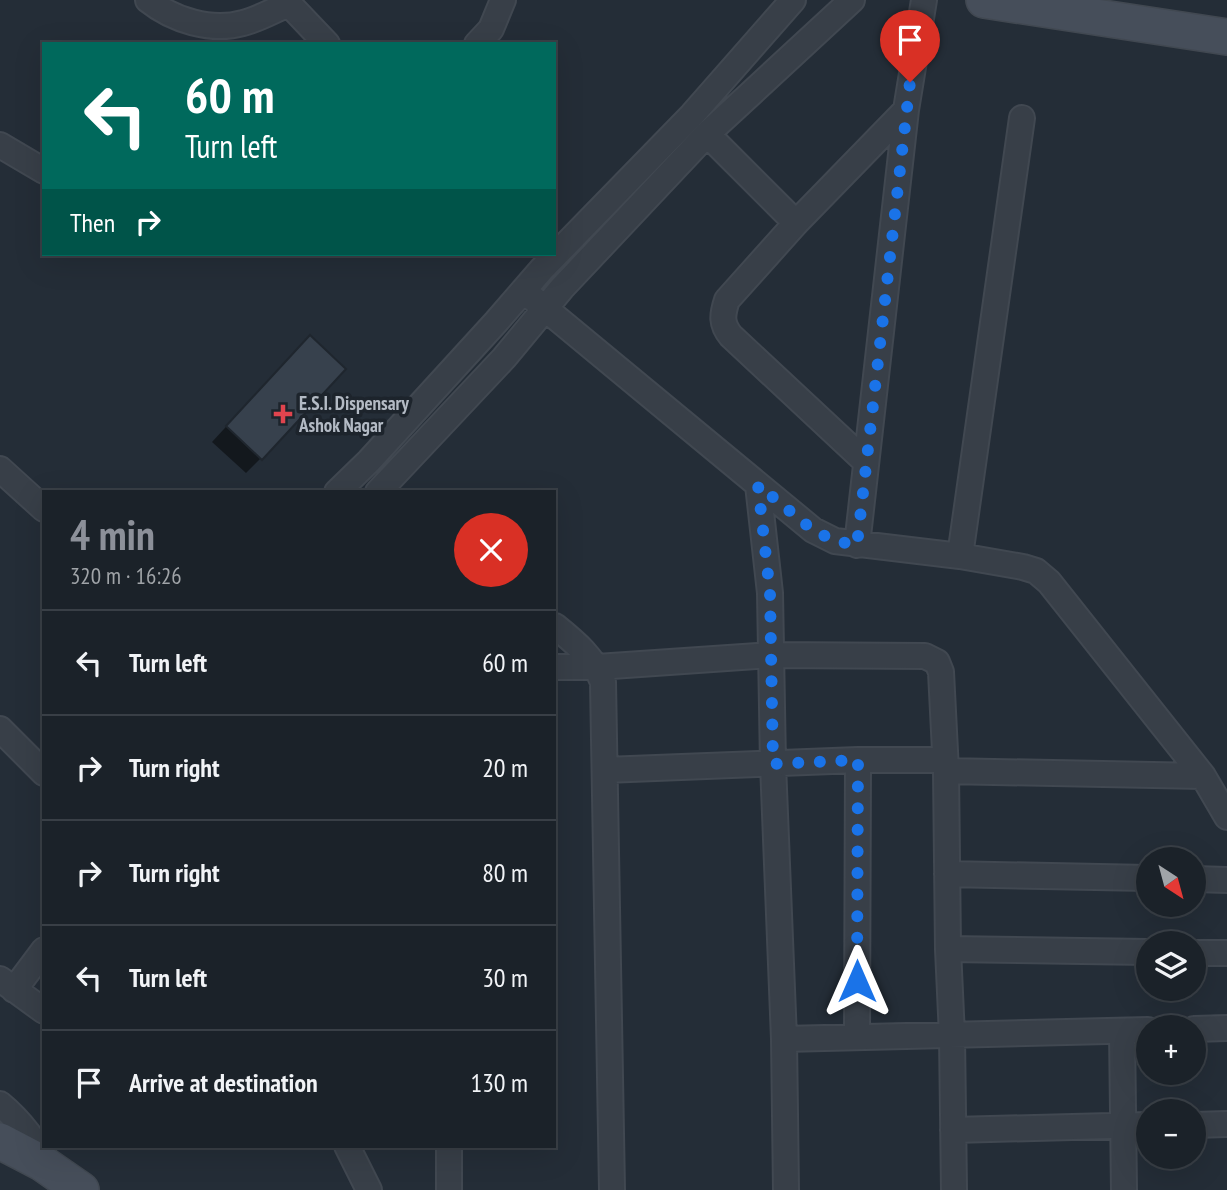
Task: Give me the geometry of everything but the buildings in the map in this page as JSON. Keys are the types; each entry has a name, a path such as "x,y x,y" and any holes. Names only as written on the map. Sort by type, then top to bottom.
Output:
{"street":[{"path":"148,0 159,9 188,22 209,25 241,24 290,2 325,42"},
{"path":"479,42 491,29 503,0"},
{"path":"556,242 692,115 793,0"},
{"path":"386,489 504,358 562,288 707,134 852,0"},
{"path":"857,545 906,110 924,0"},
{"path":"984,0 1227,37"},
{"path":"865,461 731,336 723,326 723,313 727,300 796,223 906,110"},
{"path":"960,556 1022,118"},
{"path":"707,134 796,223"},
{"path":"0,145 42,170"},
{"path":"339,490 369,461 524,290 535,262 562,288"},
{"path":"524,290 813,530 835,541 960,556 1036,571 1049,582 1203,776 1227,817"},
{"path":"0,469 42,507"},
{"path":"758,485 770,593 786,1190"},
{"path":"556,627 585,651 597,667 603,682 612,1190"},
{"path":"556,667 597,667 770,655 925,656 937,662 942,672 954,1190"},
{"path":"0,729 42,771"},
{"path":"605,771 858,760 1203,776"},
{"path":"857,1036 858,760"},
{"path":"947,874 1136,878"},
{"path":"1206,879 1227,880"},
{"path":"948,949 1136,952"},
{"path":"42,952 7,985 42,1010"},
{"path":"1206,953 1227,953"},
{"path":"1206,1029 1227,1028"},
{"path":"784,1040 1136,1030"},
{"path":"1122,1031 1121,1126 1124,1190"},
{"path":"0,1104 29,1132 52,1170"},
{"path":"1206,1125 1227,1124"},
{"path":"953,1130 1136,1125"},
{"path":"0,1141 52,1170 81,1190"},
{"path":"348,1148 369,1190"},
{"path":"449,1148 449,1190"}],"place":[{"name":"E.S.I. Dispensary Ashok Nagar","path":"283,414"}],"route":[{"path":"857,981 858,760 773,764 770,593 758,485 813,530 835,541 857,545 910,82"}]}
